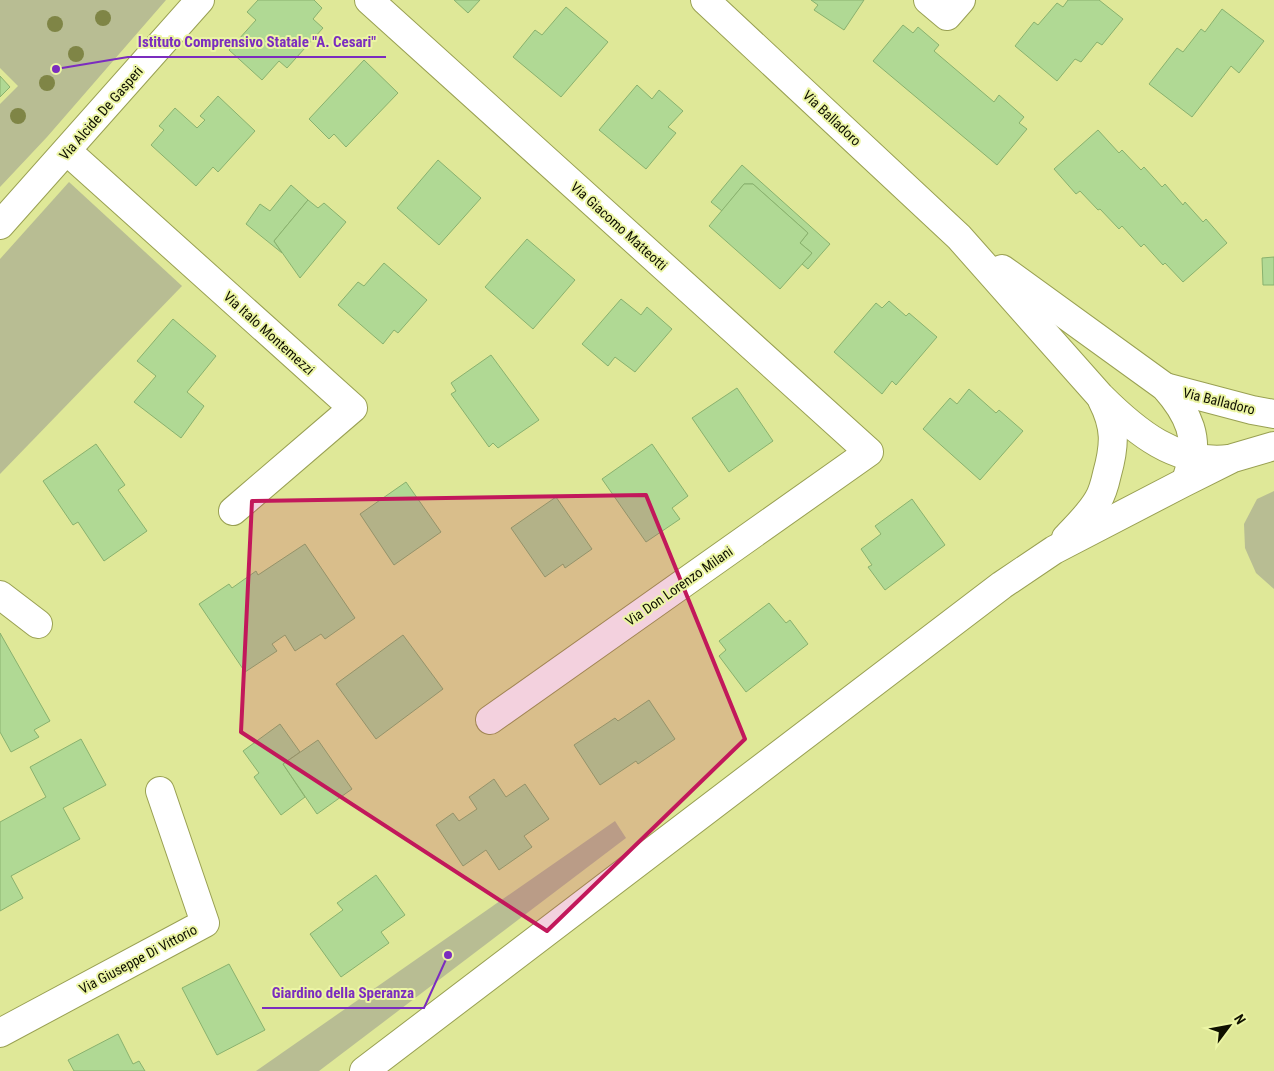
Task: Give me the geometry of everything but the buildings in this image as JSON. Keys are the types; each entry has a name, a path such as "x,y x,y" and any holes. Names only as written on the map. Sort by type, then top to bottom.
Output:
{"street":[{"name":"Via Alcide De Gasperi","path":"0,226 200,0"},
{"name":"Via Giacomo Matteotti","path":"370,0 869,452"},
{"name":"Via Balladoro","path":"705,0 959,237 1100,396 1122,418 1144,435 1174,452 1192,457 1215,461 1233,458 1274,446"},
{"path":"928,0 947,16 961,0"},
{"name":"Via Italo Montemezzi","path":"67,151 353,408 233,511"},
{"name":"Via Balladoro","path":"959,237 1165,387 1185,412 1193,440 1188,476 1183,484"},
{"name":"Via Balladoro","path":"1165,387 1274,414"},
{"name":"Via Balladoro","path":"1054,550 1077,527 1103,491 1112,456 1114,433 1111,420 1100,396"},
{"name":"Via Don Lorenzo Milani","path":"490,720 869,452"},
{"name":"Via Balladoro","path":"1183,484 1233,458"},
{"path":"364,1071 1002,585 1054,550 1183,484"},
{"path":"0,594 38,624"},
{"name":"Via Giuseppe Di Vittorio","path":"0,1033 205,923 160,791"}],"highlighted area":[{"path":"646,495 745,739 547,931 241,732 252,501"}],"green space":[{"path":"0,0 166,0 47,137 0,187 0,104 18,86 0,68"},
{"path":"69,182 182,286 0,474 0,259"},
{"path":"1274,491 1274,589 1256,573 1245,548 1244,524 1257,499"},
{"path":"615,821 626,838 319,1071 256,1071"}],"place":[{"name":"Istituto Comprensivo Statale \"A. Cesari\"","path":"56,69"},
{"name":"Giardino della Speranza","path":"448,955"}]}
